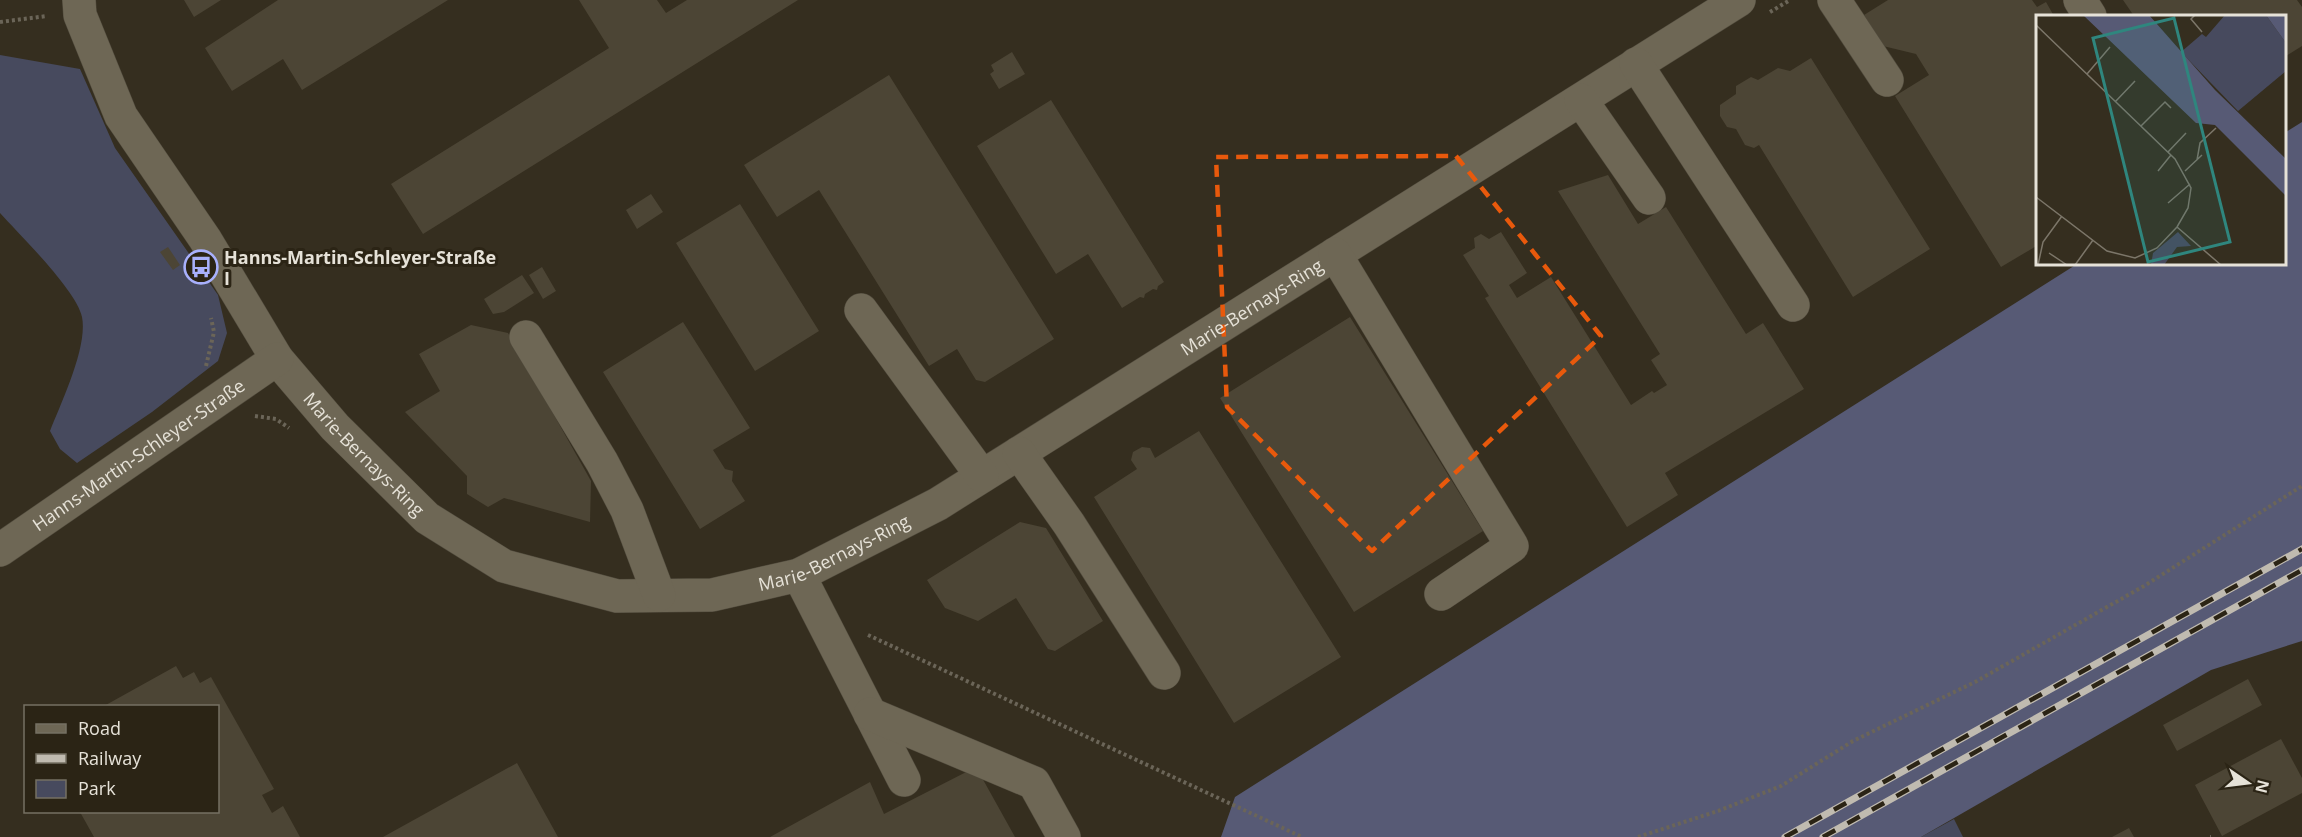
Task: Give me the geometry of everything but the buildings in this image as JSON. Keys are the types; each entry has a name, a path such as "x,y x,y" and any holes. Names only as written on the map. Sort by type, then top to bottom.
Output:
{"street":[{"name":"Marie-Bernays-Ring","path":"79,8 121,116 205,238 277,359 335,428 427,518 504,566 617,596 658,596 712,595 799,575 938,504 1739,0"},
{"path":"1834,0 1887,80"},
{"path":"2080,0 2089,15"},
{"path":"1636,64 1793,306"},
{"path":"1581,100 1650,198"},
{"path":"1335,254 1512,546 1441,594"},
{"path":"861,310 982,476"},
{"path":"526,337 602,462 627,510 658,596"},
{"name":"Hanns-Martin-Schleyer-Straße","path":"0,550 277,359"},
{"path":"1019,453 1070,524 1164,673"},
{"path":"799,575 821,614 904,780"},
{"path":"870,714 1034,783 1064,837"}],"path":[{"path":"0,22 79,8"},
{"path":"1638,837 1718,811 1781,786 1853,741 1975,682 2134,592 2302,486"},
{"path":"821,614 1302,837"}],"highlighted area":[{"path":"1456,156 1601,336 1372,551 1227,407 1216,157"}],"green space":[{"path":"0,55 80,69 115,148 218,295 227,333 218,361 152,412 77,463 60,449 50,431 67,391 77,359 83,329 82,317 78,306 59,278 0,213"},
{"path":"1954,819 1963,837 1921,837"}],"shaded area":[{"path":"2302,122 2302,641 2211,670 1921,837 1221,837 1235,797 2074,266 2287,266 2287,131"}],"railway":[{"path":"1785,837 2302,549"},
{"path":"1823,837 2302,570"}],"place":[{"name":"Hanns-Martin-Schleyer-Straße I","path":"201,267"}]}
